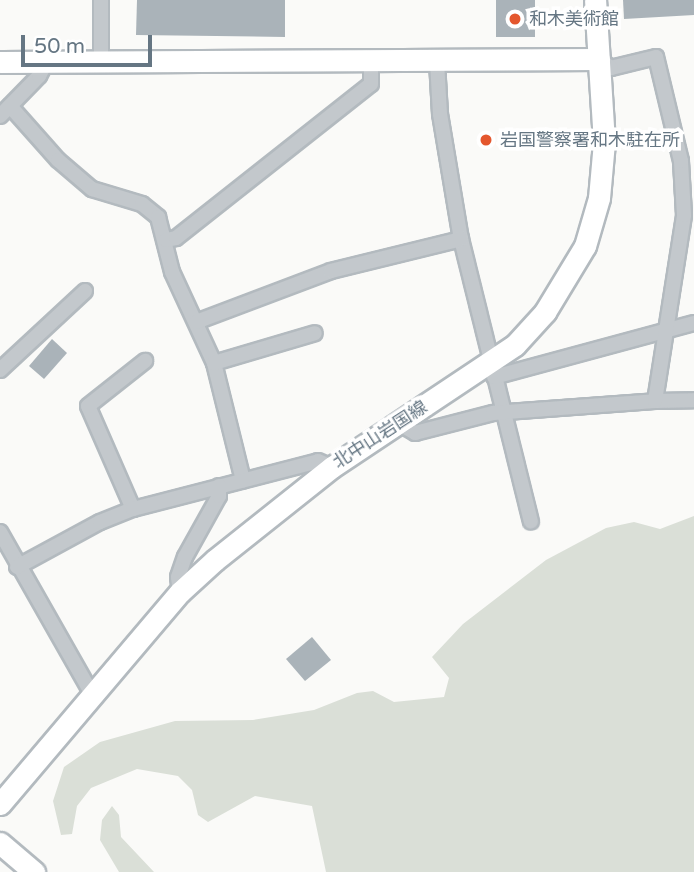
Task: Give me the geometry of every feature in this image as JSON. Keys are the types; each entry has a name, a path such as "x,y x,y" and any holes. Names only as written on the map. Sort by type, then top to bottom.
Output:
{"main road":[{"name":"北中山岩国線","path":"0,804 180,592 332,467 398,423 492,370 545,312 585,246 599,198 604,142 596,0"},
{"path":"0,62 436,62 599,58"},
{"path":"0,843 34,872"}],"street":[{"path":"101,0 101,61"},
{"path":"599,58 611,68 656,57 681,161 684,215 655,401"},
{"path":"46,62 39,76 5,111 92,189 142,204 158,217 172,272 214,363 243,480"},
{"path":"166,240 176,238 370,84 371,62"},
{"path":"436,62 440,114 461,239 531,521"},
{"path":"196,322 331,271 461,239"},
{"path":"0,370 85,291"},
{"path":"492,370 694,323"},
{"path":"214,363 315,333"},
{"path":"134,509 88,406 145,361"},
{"path":"398,423 415,433 503,412 694,400"},
{"path":"17,567 100,522 134,509 318,461 332,467"},
{"path":"180,592 178,577 185,557 219,496 219,486"},
{"path":"0,532 17,567 92,694"}],"shaded area":[{"path":"694,516 694,872 326,872 312,806 255,796 208,822 198,815 192,790 178,776 137,769 91,788 77,806 72,834 61,835 53,801 64,767 100,742 175,721 253,720 314,710 357,693 373,691 394,702 444,697 449,678 432,657 463,624 546,560 606,528 634,522 660,529"},
{"path":"112,806 119,815 121,837 154,872 119,872 100,840 102,820"}],"building":[{"path":"137,0 285,0 285,37 136,35"},
{"name":"和木美術館","path":"496,0 535,0 535,37 496,37"},
{"path":"623,0 694,0 694,15 624,19"},
{"path":"52,339 67,353 44,379 29,366"},
{"path":"312,637 331,660 305,681 286,659"}],"place":[{"name":"和木美術館","path":"515,19"},
{"name":"岩国警察署和木駐在所","path":"486,140"}]}
